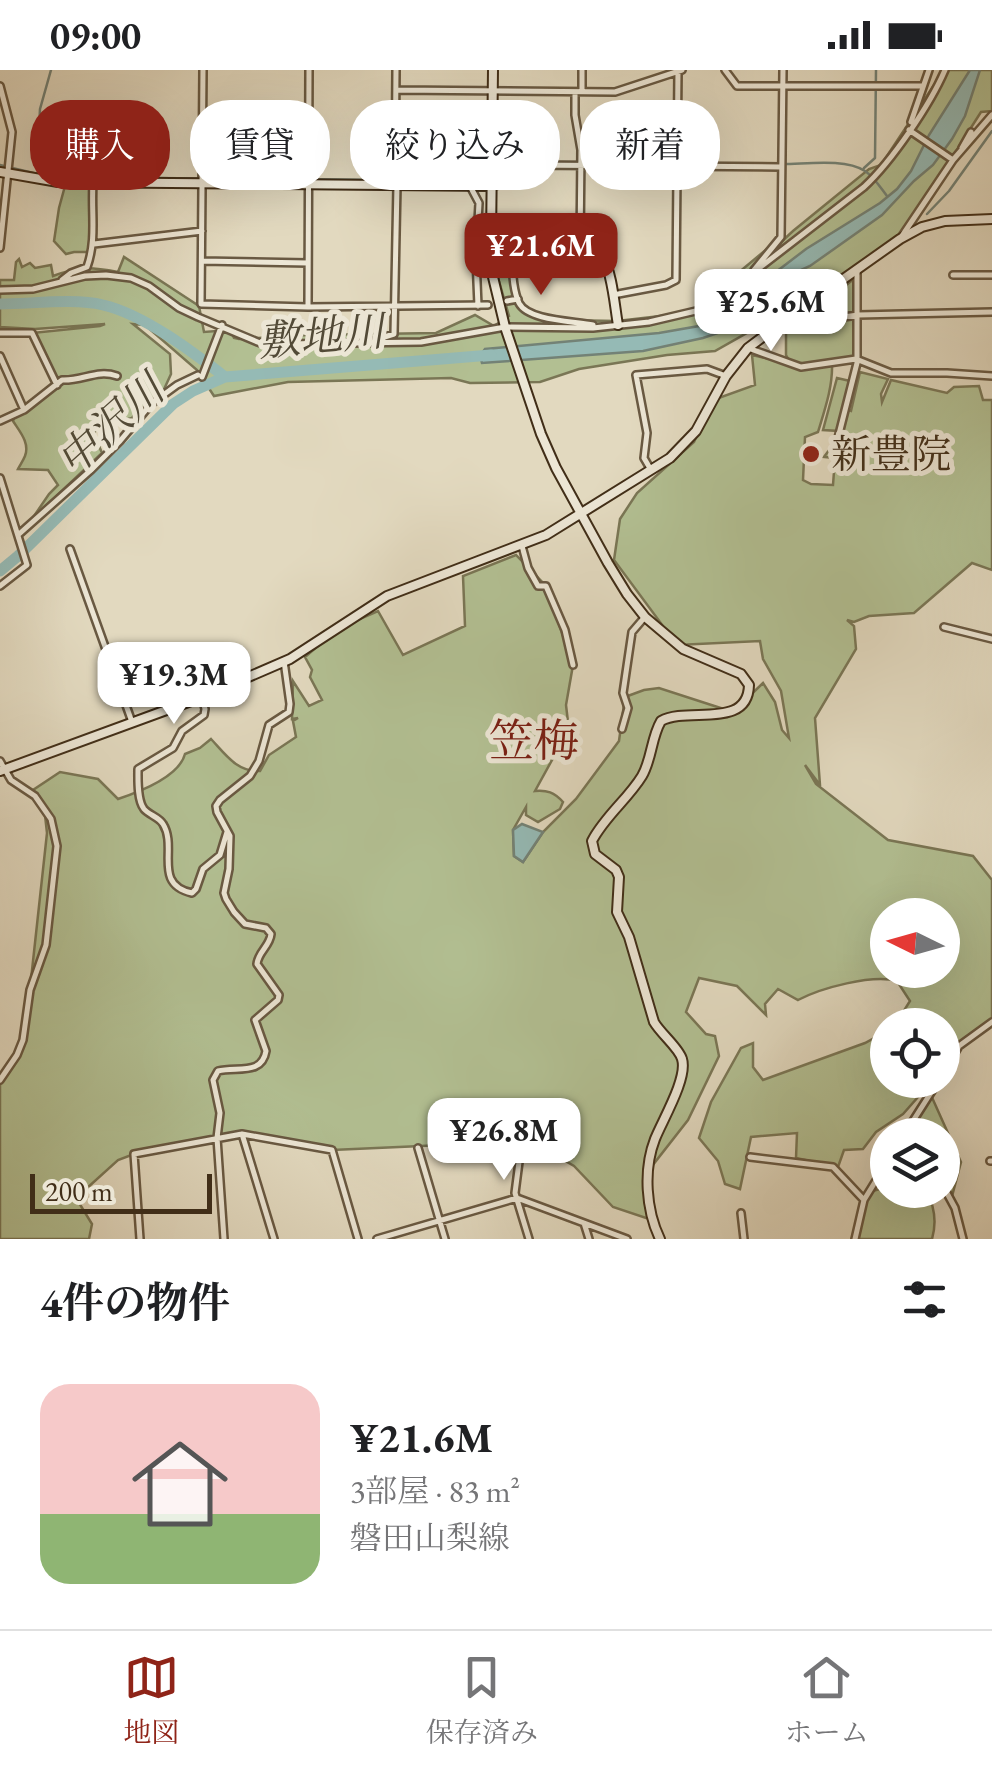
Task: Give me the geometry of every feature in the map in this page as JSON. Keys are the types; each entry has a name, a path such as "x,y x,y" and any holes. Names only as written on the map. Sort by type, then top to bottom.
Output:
{"main road":[{"path":"493,70 493,100"},
{"path":"4,173 30,178"},
{"path":"491,190 493,277 506,329 556,468 627,594 645,616 683,649 741,674 749,685 744,704 733,712 661,721 645,771 592,842 595,854 619,876 617,912 629,938 654,1022 683,1060 676,1091 652,1152 648,1176 647,1218 660,1239"},
{"path":"1,767 202,697 284,662 387,596 522,546 581,514 670,458 696,431 726,376 748,348 858,269 922,226 992,219"},
{"path":"491,239 580,248 603,258 618,325"}],"street":[{"path":"203,70 203,100"},
{"path":"309,70 309,100"},
{"path":"396,70 396,100"},
{"path":"580,136 575,115 582,70"},
{"path":"396,90 615,92 679,70 678,100"},
{"path":"724,70 737,86 923,86"},
{"path":"753,272 781,237 782,70"},
{"path":"910,131 929,70"},
{"path":"0,290 32,289 106,274 131,278 179,308 221,327 260,342 284,344 420,342 506,329 601,327 666,320 718,300 864,187 910,131 945,70"},
{"path":"0,86 12,132 4,173 0,248"},
{"path":"953,158 992,115"},
{"path":"910,131 953,158"},
{"path":"900,239 970,132"},
{"path":"720,166 782,167"},
{"path":"59,282 87,267 94,244 92,190"},
{"path":"202,190 202,304 488,306"},
{"path":"308,190 308,307"},
{"path":"368,343 394,334 396,190"},
{"path":"472,190 479,203 478,306"},
{"path":"580,248 581,190"},
{"path":"612,295 676,280 677,190"},
{"path":"94,244 202,231"},
{"path":"510,241 523,309 601,327"},
{"path":"202,261 308,262"},
{"path":"838,438 856,359 858,269"},
{"path":"953,275 992,275"},
{"path":"507,301 518,298"},
{"path":"807,322 858,315 992,312"},
{"path":"18,537 110,451 151,404 200,375 221,327"},
{"path":"0,333 32,333 56,386"},
{"path":"748,348 801,367 856,359 892,373 992,376"},
{"path":"0,356 24,410"},
{"path":"650,470 644,458 647,433 636,375 707,368 726,376"},
{"path":"0,421 24,410 62,380 93,374 117,376"},
{"path":"0,478 27,565 0,586"},
{"path":"522,546 532,576 538,586 546,586 565,630 573,664"},
{"path":"70,549 132,722"},
{"path":"622,729 628,708 624,693 632,632 645,616"},
{"path":"944,628 992,639"},
{"path":"224,1239 217,1138 220,1113 214,1074 222,1068 240,1070 262,1064 266,1051 255,1020 279,995 257,964 270,942 269,930 245,924 224,893 230,836 216,806 250,776 259,761 269,725 289,712 284,662"},
{"path":"202,697 204,715 182,731 173,748 138,768 140,796 144,809 163,824 169,875 186,893 196,889 203,869 220,854 228,829"},
{"path":"0,1080 23,1040 30,990 46,945 57,846 51,819 34,796 16,785 1,767"},
{"path":"960,1045 992,1022"},
{"path":"242,1134 274,1239"},
{"path":"140,1239 134,1154 242,1134 332,1150 358,1239"},
{"path":"525,1144 516,1198 529,1239"},
{"path":"418,1148 445,1239"},
{"path":"750,1157 834,1167 864,1200"},
{"path":"855,1239 870,1190"},
{"path":"377,1239 516,1198 627,1239"},
{"path":"955,1208 963,1239"},
{"path":"741,1214 744,1239"},
{"path":"584,1223 589,1239"}],"green space":[{"path":"944,70 992,70 992,111 981,112 903,234 844,278 715,351 579,369 540,382 470,383 451,378 288,382 214,396 197,370 145,325 133,324 170,354 171,374 160,398 138,410 132,418 97,427 94,434 102,453 32,519 58,485 48,470 18,469 26,447 13,421 15,415 56,385 32,333 105,324 0,327 0,280 14,280 19,259 22,267 30,263 35,268 51,265 53,276 85,268 118,272 124,257 199,306 204,332 230,330 239,339 436,333 475,315 494,326 509,316 497,274 497,244 507,246 521,308 559,320 617,321 704,311 763,265 757,265 718,296 707,299 768,248 774,245 767,255 869,169 881,165"},
{"path":"64,190 93,190 91,252 66,254 54,241"},
{"path":"855,278 855,312 804,319"},
{"path":"855,318 856,358 832,363 830,389 818,432 805,437 803,480 811,484 833,485 835,458 824,457 839,431 823,430 837,378 850,381 845,409 851,411 860,372 888,379 882,402 891,380 947,393 954,387 979,386 983,400 992,400 992,570 972,563 914,613 847,620 854,626 856,649 815,718 820,785 805,765 816,784 888,840 973,856 992,880 992,1021 975,1032 960,1049 960,1008 906,1008 910,1001 902,988 960,988 960,898 870,898 870,980 798,1000 778,989 765,1004 766,1015 737,986 699,978 686,1012 706,1034 715,1036 719,1056 688,1120 649,1170 652,1220 613,1207 574,1166 525,1144 529,1129 521,1125 490,1126 454,1112 443,1145 332,1150 230,1136 134,1154 118,1160 76,1198 92,1224 89,1239 0,1239 0,1084 17,1055 28,1007 47,833 44,806 30,792 60,772 98,779 118,799 167,776 185,754 211,739 238,766 260,771 269,755 296,737 293,721 298,718 292,719 293,681 309,706 322,700 305,657 339,628 378,611 403,655 465,626 463,576 516,555 546,586 573,665 563,740 535,791 550,792 563,802 560,809 538,822 526,815 526,807 513,830 514,856 523,862 619,741 625,697 659,688 733,712 763,683 789,738 781,691 763,659 760,641 677,645 614,560 620,519 637,493 694,442 713,400 755,385 752,355 791,364 786,355 786,329"},
{"path":"870,1040 870,1098 917,1098 903,1114 897,1118 870,1118 870,1140 863,1149 844,1150 838,1167 796,1158 797,1133 751,1137 740,1189 725,1184 718,1161 699,1138 711,1102 741,1048 753,1043 753,1067 763,1080"},
{"path":"927,1098 932,1098 941,1118 914,1118"},
{"path":"869,1192 870,1208 932,1208 932,1239 856,1239"}],"water":[{"path":"970,70 980,70 965,116 933,165 882,215 810,266 783,278 745,304 737,319 721,332 643,351 482,363 480,356 485,349 659,333 716,323 721,314 806,249 897,189"},
{"path":"522,824 543,832 523,862 514,856 513,830"}],"waterway":[{"path":"43,100 51,70"},
{"path":"864,168 875,158 876,70"},
{"path":"927,214 949,191 992,131"},
{"path":"560,162 775,164"},
{"path":"783,164 836,163 857,167 871,176 887,196"},
{"path":"0,165 50,177 350,180"},
{"name":"敷地川","path":"744,305 795,269"},
{"name":"敷地川","path":"0,304 103,305 167,335 225,377"},
{"name":"中沢川","path":"0,571 173,404 193,391 225,377 491,355"}],"place":[{"name":"新豊院","path":"811,454"}],"district":[{"name":"笠梅","path":"534,740"}]}
